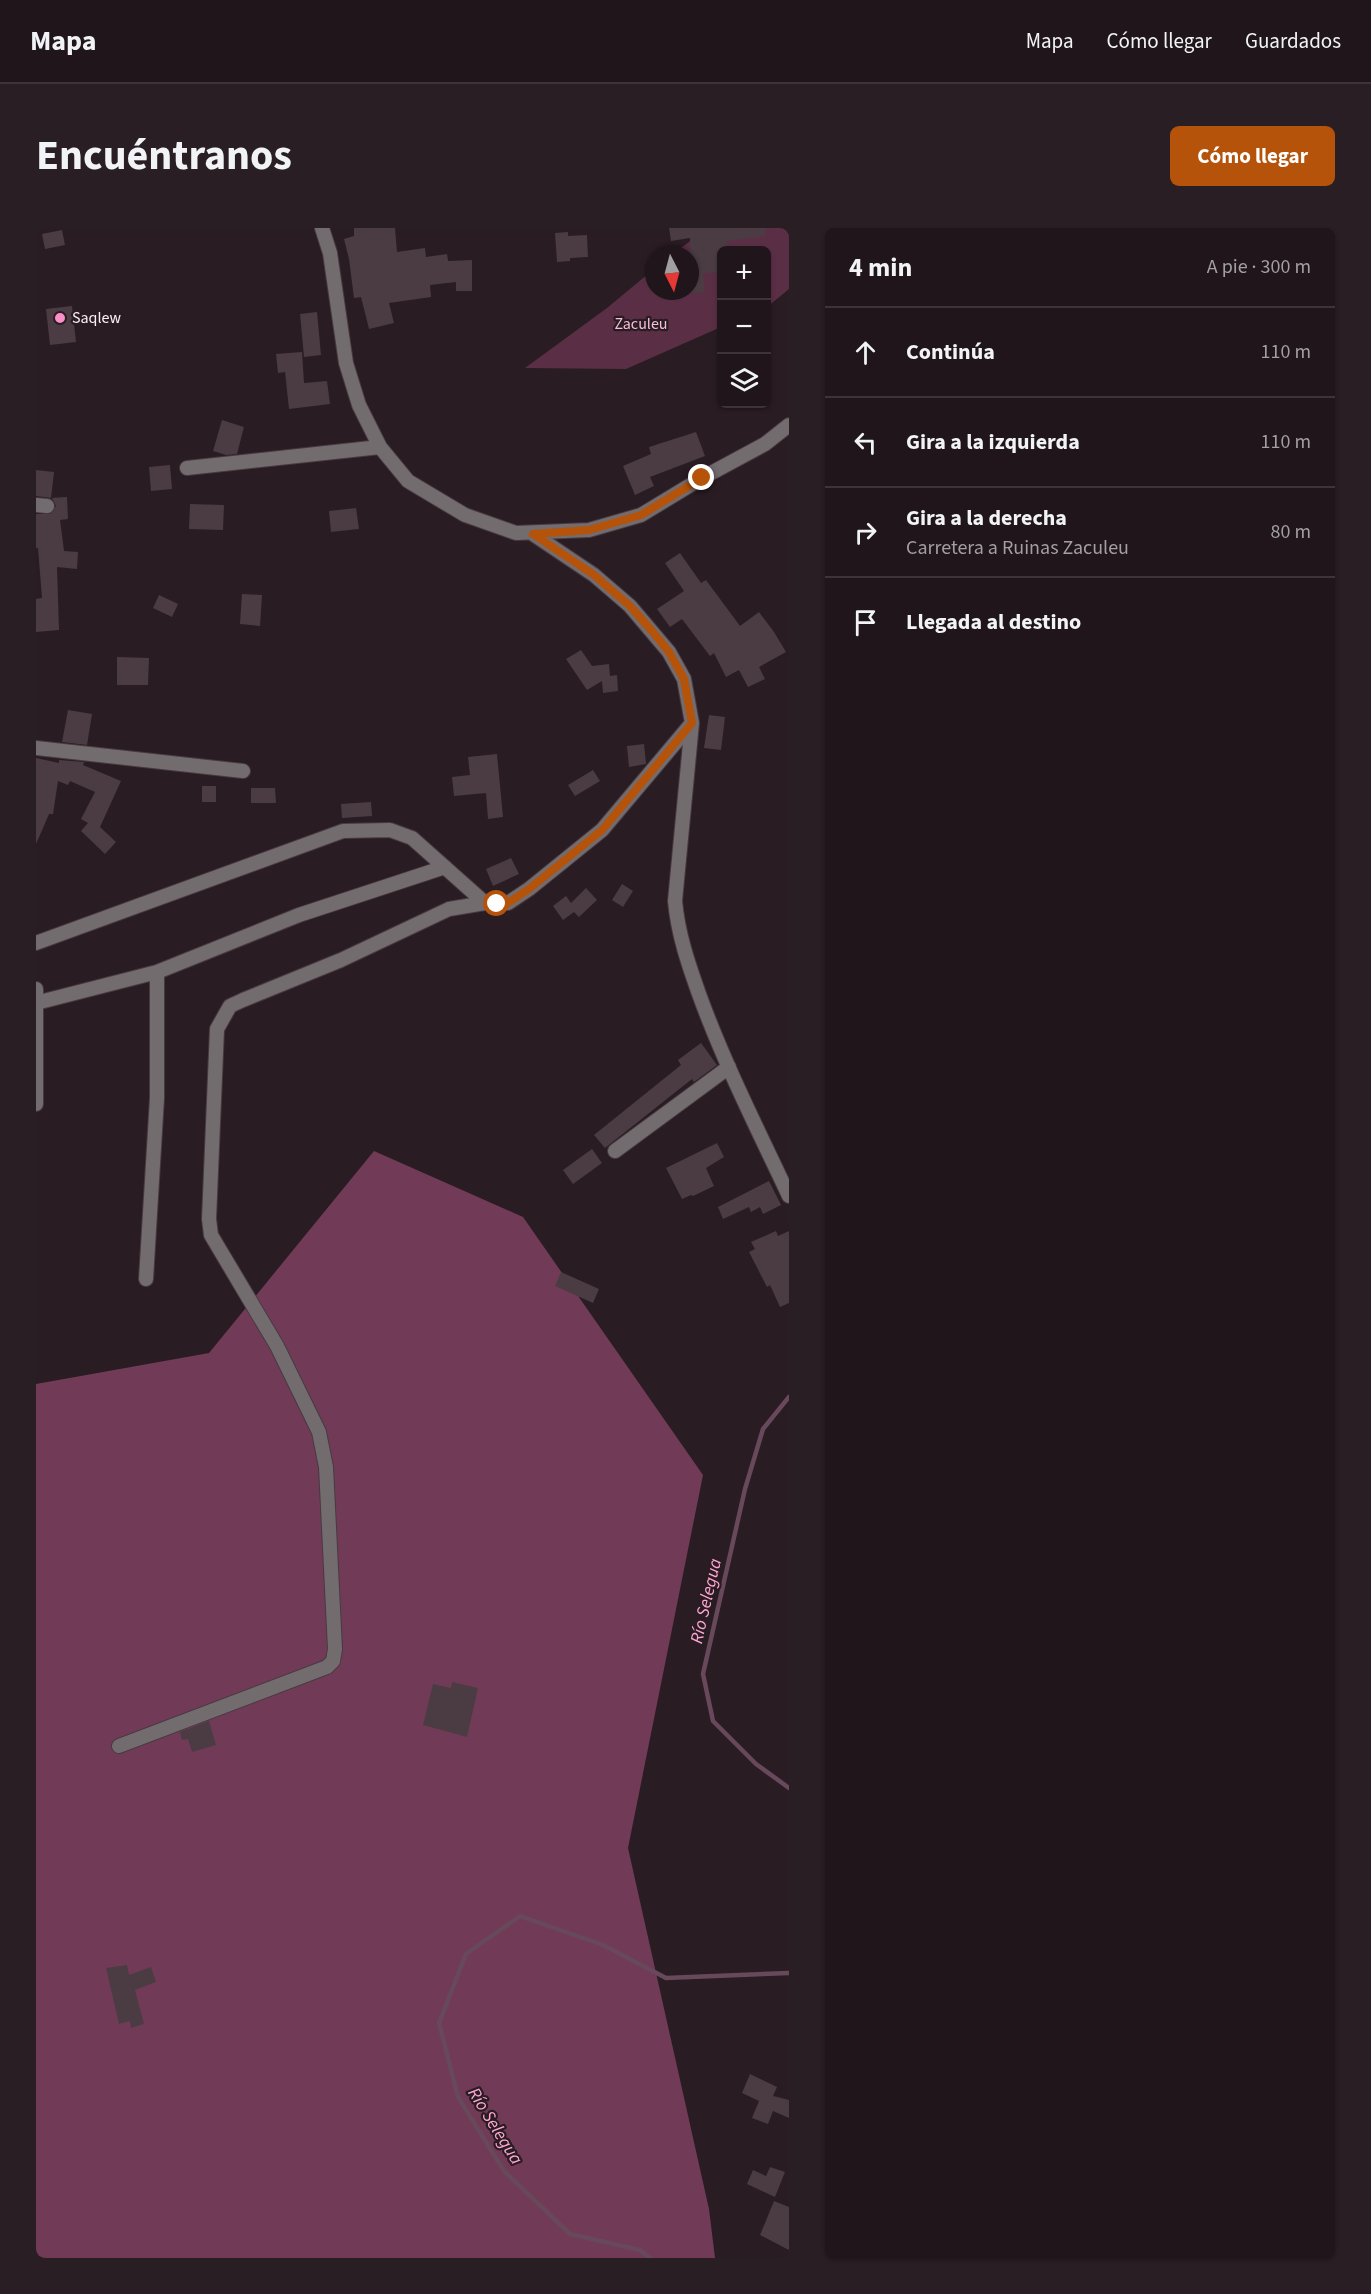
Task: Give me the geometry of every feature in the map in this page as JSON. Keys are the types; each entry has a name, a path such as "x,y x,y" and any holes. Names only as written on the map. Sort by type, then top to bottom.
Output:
{"street":[{"path":"322,228 330,253 346,363 359,405 380,447 408,481 465,515 516,533 589,530 641,515 765,444 789,425"},
{"path":"187,468 380,447"},
{"path":"533,534 594,575 630,606 669,652 684,679 692,723 675,901 677,924 711,1026 789,1196"},
{"path":"119,1746 327,1667 333,1661 335,1649 326,1467 319,1432 277,1346 212,1235 209,1219 217,1029 230,1006 341,960 449,909 485,903 508,903 529,889 602,830 692,723"},
{"path":"36,748 243,771"},
{"path":"36,943 343,831 390,830 412,838 485,903"},
{"path":"36,1003 157,972 299,915 445,867"},
{"path":"146,1279 157,1098 157,972"},
{"path":"36,989 36,1104"},
{"path":"615,1152 729,1067"}],"green space":[{"name":"Zaculeu","path":"694,228 789,228 789,289 771,304 771,246 717,246 717,329 626,369 525,368 607,308 645,276 645,300 699,300 699,246 684,246 694,238"}],"shaded area":[{"path":"374,1151 523,1217 703,1475 628,1848 709,2209 715,2258 36,2258 36,1384 209,1353"}],"building":[{"path":"354,228 395,228 397,252 425,248 426,257 447,254 448,261 472,260 472,291 456,291 456,282 430,285 431,297 389,303 394,323 369,329 361,297 354,298 344,239 354,236"},
{"path":"669,228 765,228 765,236 727,241 728,246 717,246 717,272 703,273 705,292 699,292 699,246 690,246 690,238 671,241"},
{"path":"62,230 65,245 45,249 42,234"},
{"path":"568,232 568,236 587,235 588,257 570,258 570,261 557,262 555,233"},
{"name":"Saqlew","path":"72,306 76,342 50,345 46,309"},
{"path":"317,312 321,355 304,357 300,314"},
{"path":"302,352 304,383 327,381 330,404 289,409 285,372 278,373 276,354"},
{"path":"222,420 244,427 237,454 226,455 213,451"},
{"path":"696,432 705,456 650,477 654,486 635,495 623,466 651,454 649,447"},
{"path":"170,465 172,489 151,491 149,467"},
{"path":"36,470 54,472 51,498 36,496"},
{"path":"67,497 68,519 60,520 64,551 78,552 77,569 57,567 59,630 36,632 36,599 42,598 38,548 36,548 36,514 50,514 56,506 52,498"},
{"path":"190,504 224,505 223,530 189,529"},
{"path":"356,508 359,529 331,532 329,511"},
{"path":"680,553 701,583 706,580 740,626 759,612 774,632 786,652 759,667 765,679 748,687 739,670 726,677 714,653 710,656 682,619 670,627 657,609 684,591 665,563"},
{"path":"242,594 262,595 260,626 240,624"},
{"path":"159,595 178,604 172,617 153,608"},
{"path":"581,650 592,666 609,664 610,676 617,675 618,691 603,693 602,681 587,690 566,659"},
{"path":"117,657 149,658 148,685 117,685"},
{"path":"68,710 92,714 87,745 62,742"},
{"path":"709,715 725,717 721,750 704,748"},
{"path":"644,744 646,764 629,767 627,746"},
{"path":"497,754 503,817 488,819 486,793 454,796 452,777 470,775 468,757"},
{"path":"36,758 59,763 59,760 84,762 83,765 121,781 100,827 116,842 105,854 81,831 88,823 81,819 95,792 70,781 68,785 58,781 53,814 49,814 36,844"},
{"path":"593,770 600,781 575,796 568,785"},
{"path":"202,786 216,786 216,802 202,802"},
{"path":"251,788 275,788 276,803 251,803"},
{"path":"371,802 372,816 342,818 341,804"},
{"path":"511,858 519,874 493,886 486,869"},
{"path":"622,884 633,891 623,907 612,900"},
{"path":"586,888 597,900 579,917 574,912 563,920 553,906 566,896 571,903"},
{"path":"701,1043 717,1065 694,1082 692,1079 605,1148 594,1135 681,1065 678,1060"},
{"path":"717,1143 724,1157 706,1168 714,1186 682,1199 666,1168"},
{"path":"592,1149 602,1163 573,1184 563,1170"},
{"path":"769,1181 781,1205 763,1214 760,1207 751,1212 749,1207 723,1219 718,1207"},
{"path":"776,1231 778,1236 789,1231 789,1303 780,1307 770,1285 767,1287 749,1252 755,1249 751,1242"},
{"path":"561,1272 599,1289 593,1303 555,1286"},
{"path":"452,1682 478,1688 467,1737 423,1725 433,1684 451,1688"},
{"path":"209,1721 216,1745 192,1752 188,1739 182,1740 180,1732"},
{"path":"127,1965 129,1975 151,1967 156,1982 135,1990 144,2024 131,2028 130,2021 119,2024 106,1968"},
{"path":"750,2074 777,2087 773,2096 789,2100 789,2118 773,2111 768,2124 752,2118 759,2101 742,2093"},
{"path":"770,2167 785,2172 775,2197 747,2184 753,2170 766,2176"},
{"path":"774,2201 789,2207 789,2250 760,2235"}],"waterway":[{"name":"Río Selegua","path":"789,1397 763,1429 745,1489 703,1674 713,1721 756,1764 789,1788"},
{"name":"Río Selegua","path":"650,2258 640,2250 570,2234 504,2171 458,2097 439,2023 466,1954 520,1916 603,1945 666,1978 789,1973"}],"place":[{"name":"Saqlew","path":"60,318"}],"route":[{"path":"497,904 508,903 529,889 602,830 692,723 684,679 669,652 652,631 630,606 594,575 533,534 589,530 641,515 702,478"}]}
